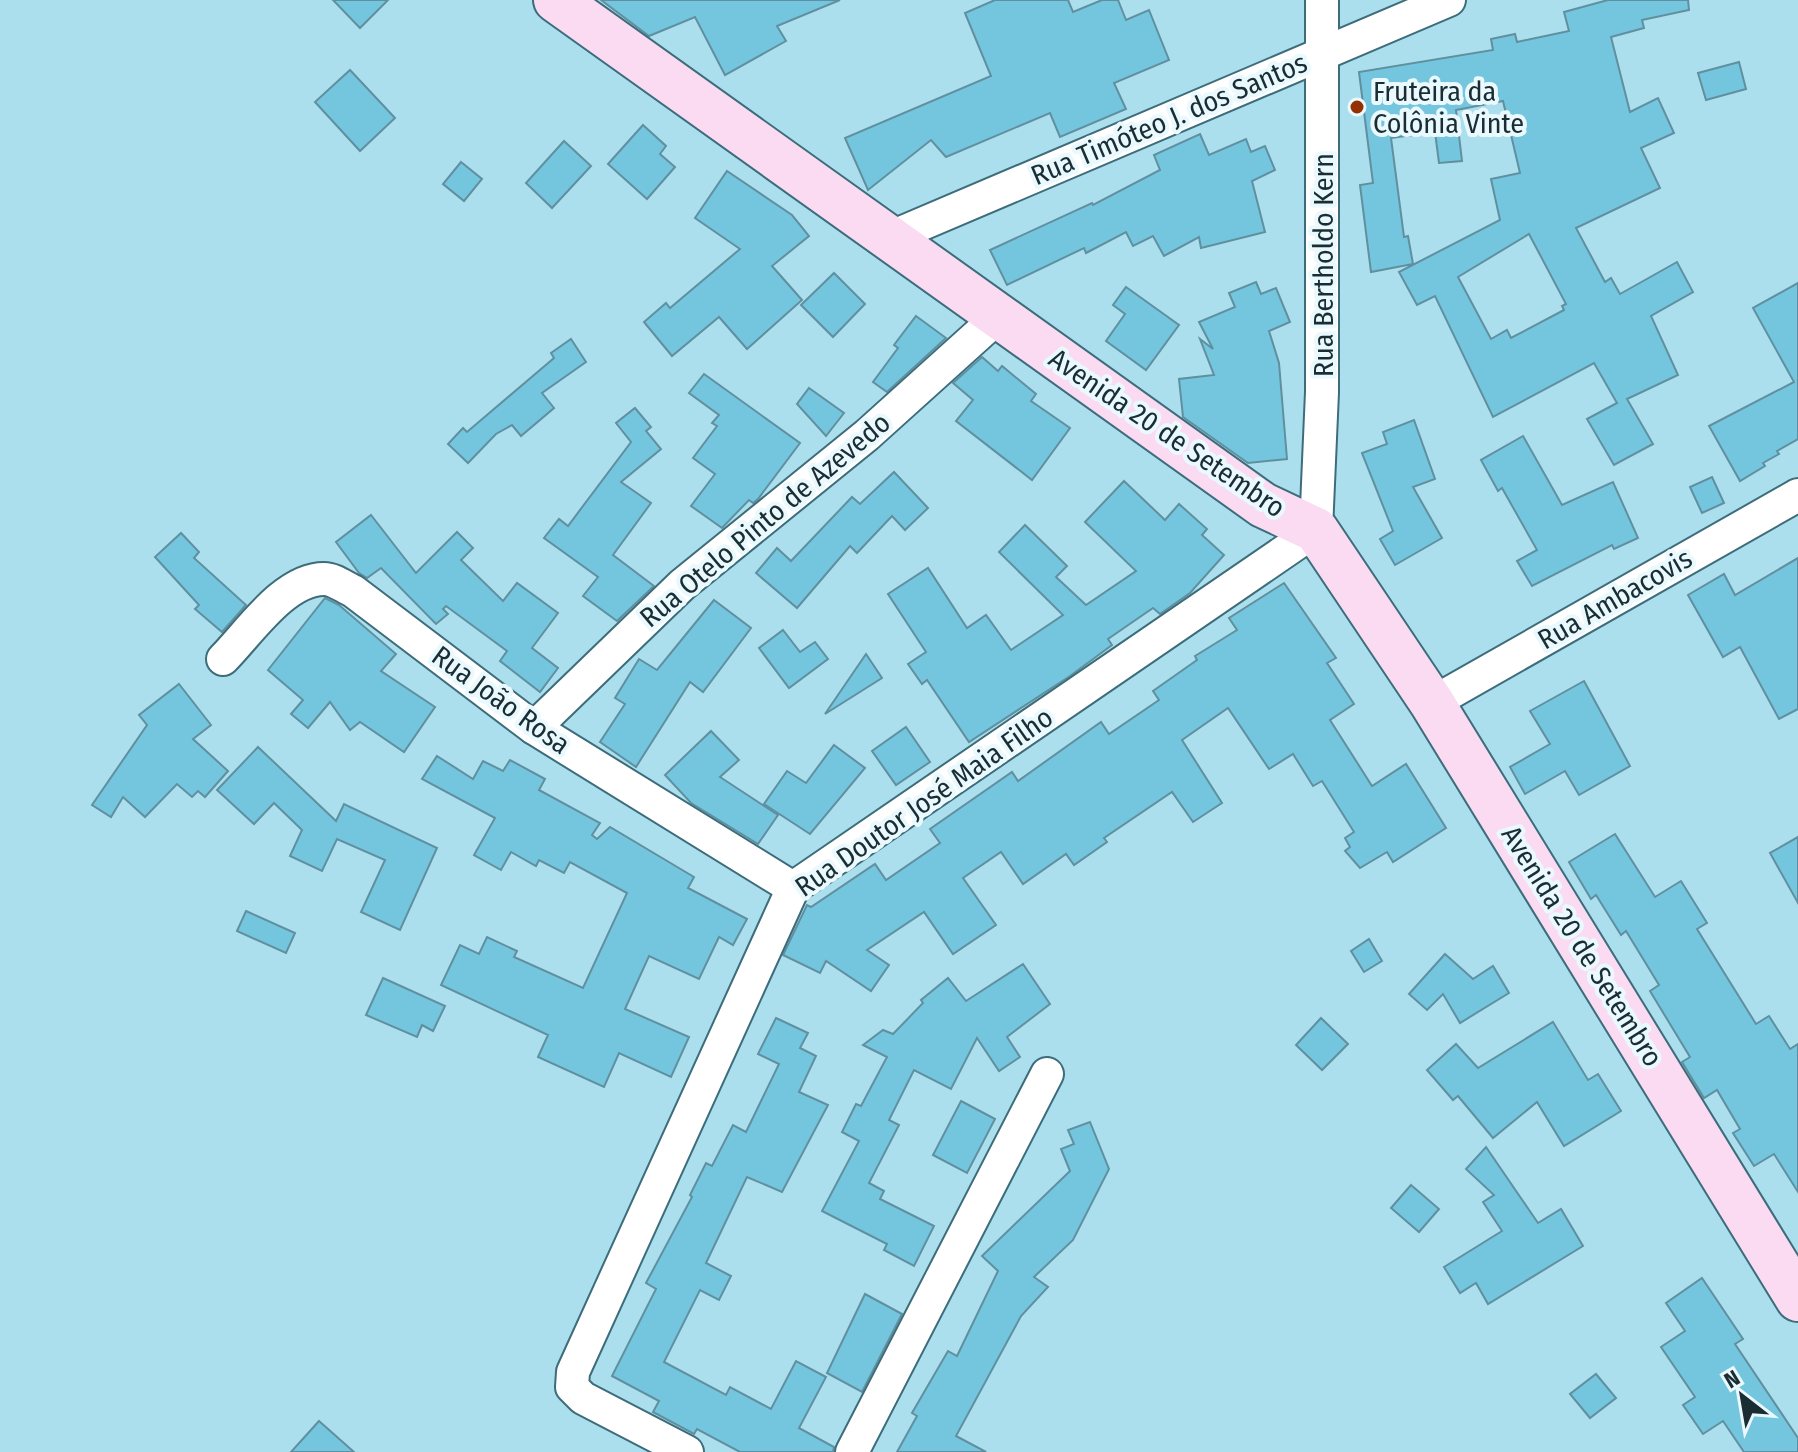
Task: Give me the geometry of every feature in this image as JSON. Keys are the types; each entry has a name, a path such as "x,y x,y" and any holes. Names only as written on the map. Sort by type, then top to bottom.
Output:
{"street":[{"name":"Avenida 20 de Setembro","path":"556,0 1263,505 1316,530 1432,703 1798,1299"},
{"name":"Rua Bertholdo Kern","path":"1316,530 1322,392 1322,0"},
{"name":"Rua Timóteo J. dos Santos","path":"889,238 1449,0"},
{"name":"Rua Otelo Pinto de Azevedo","path":"534,728 682,585 867,435 999,316"},
{"name":"Rua Ambacovis","path":"1432,703 1798,495"},
{"name":"Rua Doutor José Maia Filho","path":"687,1452 583,1398 572,1387 573,1372 793,888 1316,530"},
{"name":"Rua João Rosa","path":"223,659 283,597 307,581 328,579 353,591 534,728 793,888"},
{"path":"852,1452 1047,1074"}],"building":[{"path":"333,0 388,0 360,28"},
{"path":"601,0 840,0 777,26 786,41 725,75 695,17 649,36"},
{"path":"995,0 1068,0 1073,12 1102,0 1118,0 1126,20 1149,10 1169,60 1114,83 1126,109 1060,137 1050,113 946,157 931,140 868,190 845,138 991,76 965,13"},
{"path":"1608,0 1688,0 1689,10 1642,20 1644,28 1611,37 1630,112 1658,98 1674,133 1641,148 1660,188 1576,228 1605,282 1611,278 1620,294 1677,262 1693,292 1651,316 1678,375 1627,399 1653,444 1614,465 1587,419 1617,403 1594,363 1493,417 1435,296 1417,305 1399,272 1500,220 1491,179 1520,173 1503,101 1456,110 1462,161 1439,163 1435,132 1391,138 1404,237 1408,236 1413,264 1371,272 1360,185 1373,183 1359,72 1493,50 1491,39 1515,34 1517,42 1569,31 1564,12","holes":["1529,234 1566,304 1562,306 1564,310 1511,338 1507,330 1491,339 1458,277"]},
{"path":"1739,62 1746,89 1706,100 1698,73"},
{"path":"350,70 395,118 360,151 315,102"},
{"path":"643,125 666,146 660,154 675,167 647,199 608,164"},
{"path":"1200,134 1209,155 1246,139 1251,152 1265,146 1275,170 1252,181 1265,232 1201,248 1199,237 1164,256 1153,236 1133,246 1126,232 1086,253 1084,248 1007,285 990,250 1093,205 1160,170 1154,155"},
{"path":"564,141 591,166 552,208 526,183"},
{"path":"461,162 482,179 464,201 443,184"},
{"path":"727,171 792,215 809,236 772,266 802,300 747,349 719,317 672,356 644,322 666,303 670,308 740,249 695,218"},
{"path":"834,273 865,304 833,337 801,305"},
{"path":"1256,282 1261,294 1276,288 1290,322 1269,331 1279,363 1287,459 1248,463 1183,417 1179,379 1214,375 1200,339 1213,349 1199,322 1235,307 1229,293"},
{"path":"1798,283 1798,439 1777,451 1779,454 1763,463 1765,466 1740,481 1709,426 1794,382 1753,308"},
{"path":"1126,287 1179,325 1146,370 1106,341 1125,314 1113,305"},
{"path":"916,316 946,338 887,392 873,382 898,348 894,345"},
{"path":"571,339 586,362 542,393 554,408 521,436 512,425 496,434 468,463 448,444 463,428 467,432 554,358 551,353"},
{"path":"982,357 998,371 1002,366 1036,394 1031,401 1070,428 1032,480 956,421 973,400 953,383"},
{"path":"704,374 800,443 758,499 753,503 749,500 722,528 691,506 715,474 693,458 717,426 712,423 719,415 689,393"},
{"path":"809,388 844,413 826,436 797,404"},
{"path":"635,408 651,427 646,431 661,449 621,482 651,503 613,555 654,586 617,621 583,596 598,577 544,538 559,519 568,526 631,442 616,423"},
{"path":"1414,420 1435,479 1413,487 1442,538 1395,565 1380,539 1393,531 1362,453 1387,444 1383,432"},
{"path":"1523,436 1562,505 1613,482 1638,538 1614,549 1612,545 1532,586 1517,561 1537,550 1502,488 1498,491 1481,460"},
{"path":"894,472 928,508 905,530 892,516 857,553 850,546 797,608 756,573 777,548 791,561 852,497 860,504"},
{"path":"1712,477 1724,503 1702,513 1690,487"},
{"path":"1124,481 1165,520 1179,504 1207,529 1202,535 1224,555 1190,593 1160,614 1153,608 1108,639 1112,645 1070,676 969,742 927,680 922,684 908,664 926,652 888,594 928,568 967,628 986,615 1011,650 1063,615 999,552 1025,525 1067,566 1056,577 1086,605 1136,571 1085,522"},
{"path":"371,515 416,573 457,532 473,548 461,560 503,601 517,583 558,613 532,648 558,668 540,692 500,661 507,651 446,606 443,609 448,614 436,624 381,568 367,578 359,573 336,542"},
{"path":"181,533 199,552 194,558 246,605 222,632 195,609 199,605 155,557"},
{"path":"1798,558 1798,709 1779,719 1740,647 1723,657 1688,595 1724,574 1735,595"},
{"path":"1284,583 1336,658 1327,663 1354,704 1330,720 1372,786 1406,764 1446,828 1393,862 1387,852 1360,868 1345,851 1350,847 1345,838 1354,832 1322,781 1313,786 1293,754 1269,769 1228,708 1182,740 1222,803 1193,822 1172,792 1104,838 1107,842 1074,865 1066,854 1023,884 1001,852 963,878 996,925 953,954 924,912 867,950 889,965 871,991 826,961 820,973 783,955 807,905 811,907 875,864 886,880 940,843 930,829 1012,772 1018,781 1101,722 1109,734 1159,700 1153,691 1197,660 1195,656 1237,630 1229,618"},
{"path":"325,598 339,605 396,654 381,671 435,707 404,752 360,722 350,730 330,702 308,728 291,714 303,700 268,670"},
{"path":"714,600 751,628 703,692 690,682 636,767 600,742 625,704 615,698 639,659 657,670"},
{"path":"783,630 800,652 815,642 828,659 789,688 759,648"},
{"path":"866,654 882,678 825,714"},
{"path":"1584,681 1630,766 1579,795 1565,771 1525,794 1510,767 1550,744 1530,711"},
{"path":"179,684 211,725 193,739 228,771 205,797 198,791 192,797 177,784 145,817 123,797 111,817 92,805 147,725 139,715"},
{"path":"906,727 930,762 896,785 872,751"},
{"path":"711,731 739,760 720,777 778,815 758,844 691,803 665,775"},
{"path":"834,745 865,768 810,834 764,804 787,771 806,783"},
{"path":"258,747 336,821 344,804 437,848 400,930 361,912 385,860 337,839 322,871 290,856 302,830 274,803 254,824 217,790"},
{"path":"437,756 473,779 483,761 503,771 510,760 545,779 539,790 600,823 592,835 597,839 610,827 694,877 688,888 747,919 733,945 719,937 699,979 649,956 625,1009 689,1037 671,1077 619,1053 604,1087 538,1057 548,1035 441,985 460,945 479,954 487,937 517,951 514,957 583,988 627,893 570,862 564,873 539,860 536,866 511,852 501,870 474,855 495,818 422,779"},
{"path":"1615,834 1655,897 1681,881 1707,923 1697,929 1756,1024 1769,1016 1790,1049 1798,1044 1798,1192 1774,1154 1754,1166 1733,1133 1740,1129 1717,1090 1704,1098 1682,1062 1690,1057 1650,991 1659,985 1626,931 1621,935 1596,895 1591,899 1569,862"},
{"path":"1798,837 1798,903 1770,853"},
{"path":"246,911 295,933 286,953 237,931"},
{"path":"1369,939 1382,961 1364,972 1351,951"},
{"path":"1445,954 1473,979 1493,966 1509,993 1460,1023 1443,994 1427,1010 1409,994"},
{"path":"1023,964 1050,1004 1007,1037 1020,1057 999,1071 977,1038 951,1089 914,1070 889,1120 899,1125 869,1183 884,1191 880,1199 934,1226 914,1266 884,1250 887,1244 822,1211 859,1141 842,1132 856,1104 861,1106 887,1057 863,1045 883,1030 893,1034 923,1003 921,1000 948,978 966,1001"},
{"path":"383,978 445,1006 433,1031 422,1025 417,1037 366,1015"},
{"path":"776,1018 808,1033 800,1048 816,1056 799,1092 828,1105 782,1192 747,1177 706,1263 731,1276 719,1300 700,1290 664,1362 726,1395 730,1387 771,1409 796,1361 826,1377 799,1428 834,1447 833,1452 740,1452 697,1429 694,1434 653,1412 659,1401 612,1376 656,1289 646,1283 692,1197 690,1195 706,1163 712,1166 733,1125 746,1132 779,1064 758,1054"},
{"path":"1321,1018 1348,1044 1322,1070 1296,1045"},
{"path":"1553,1022 1588,1080 1598,1074 1621,1111 1564,1146 1537,1102 1493,1138 1458,1096 1453,1100 1427,1070 1456,1044 1478,1068"},
{"path":"961,1101 995,1119 967,1173 933,1155"},
{"path":"1090,1122 1109,1169 1073,1240 1034,1277 1048,1287 1021,1316 956,1436 986,1452 897,1452 917,1416 912,1413 948,1351 957,1356 998,1271 982,1256 1070,1171 1061,1149 1074,1144 1068,1130"},
{"path":"1486,1147 1538,1223 1561,1209 1583,1246 1488,1304 1476,1283 1460,1293 1444,1267 1502,1231 1483,1202 1494,1195 1466,1169"},
{"path":"1411,1185 1439,1209 1419,1232 1391,1208"},
{"path":"1702,1278 1743,1339 1735,1344 1798,1438 1798,1452 1744,1452 1723,1421 1703,1434 1683,1405 1695,1397 1661,1347 1685,1331 1666,1303"},
{"path":"865,1294 902,1314 862,1392 827,1373"},
{"path":"1596,1374 1616,1398 1590,1418 1570,1394"},
{"path":"319,1421 354,1452 291,1452"}],"place":[{"name":"Fruteira da Colônia Vinte","path":"1357,107"}]}
